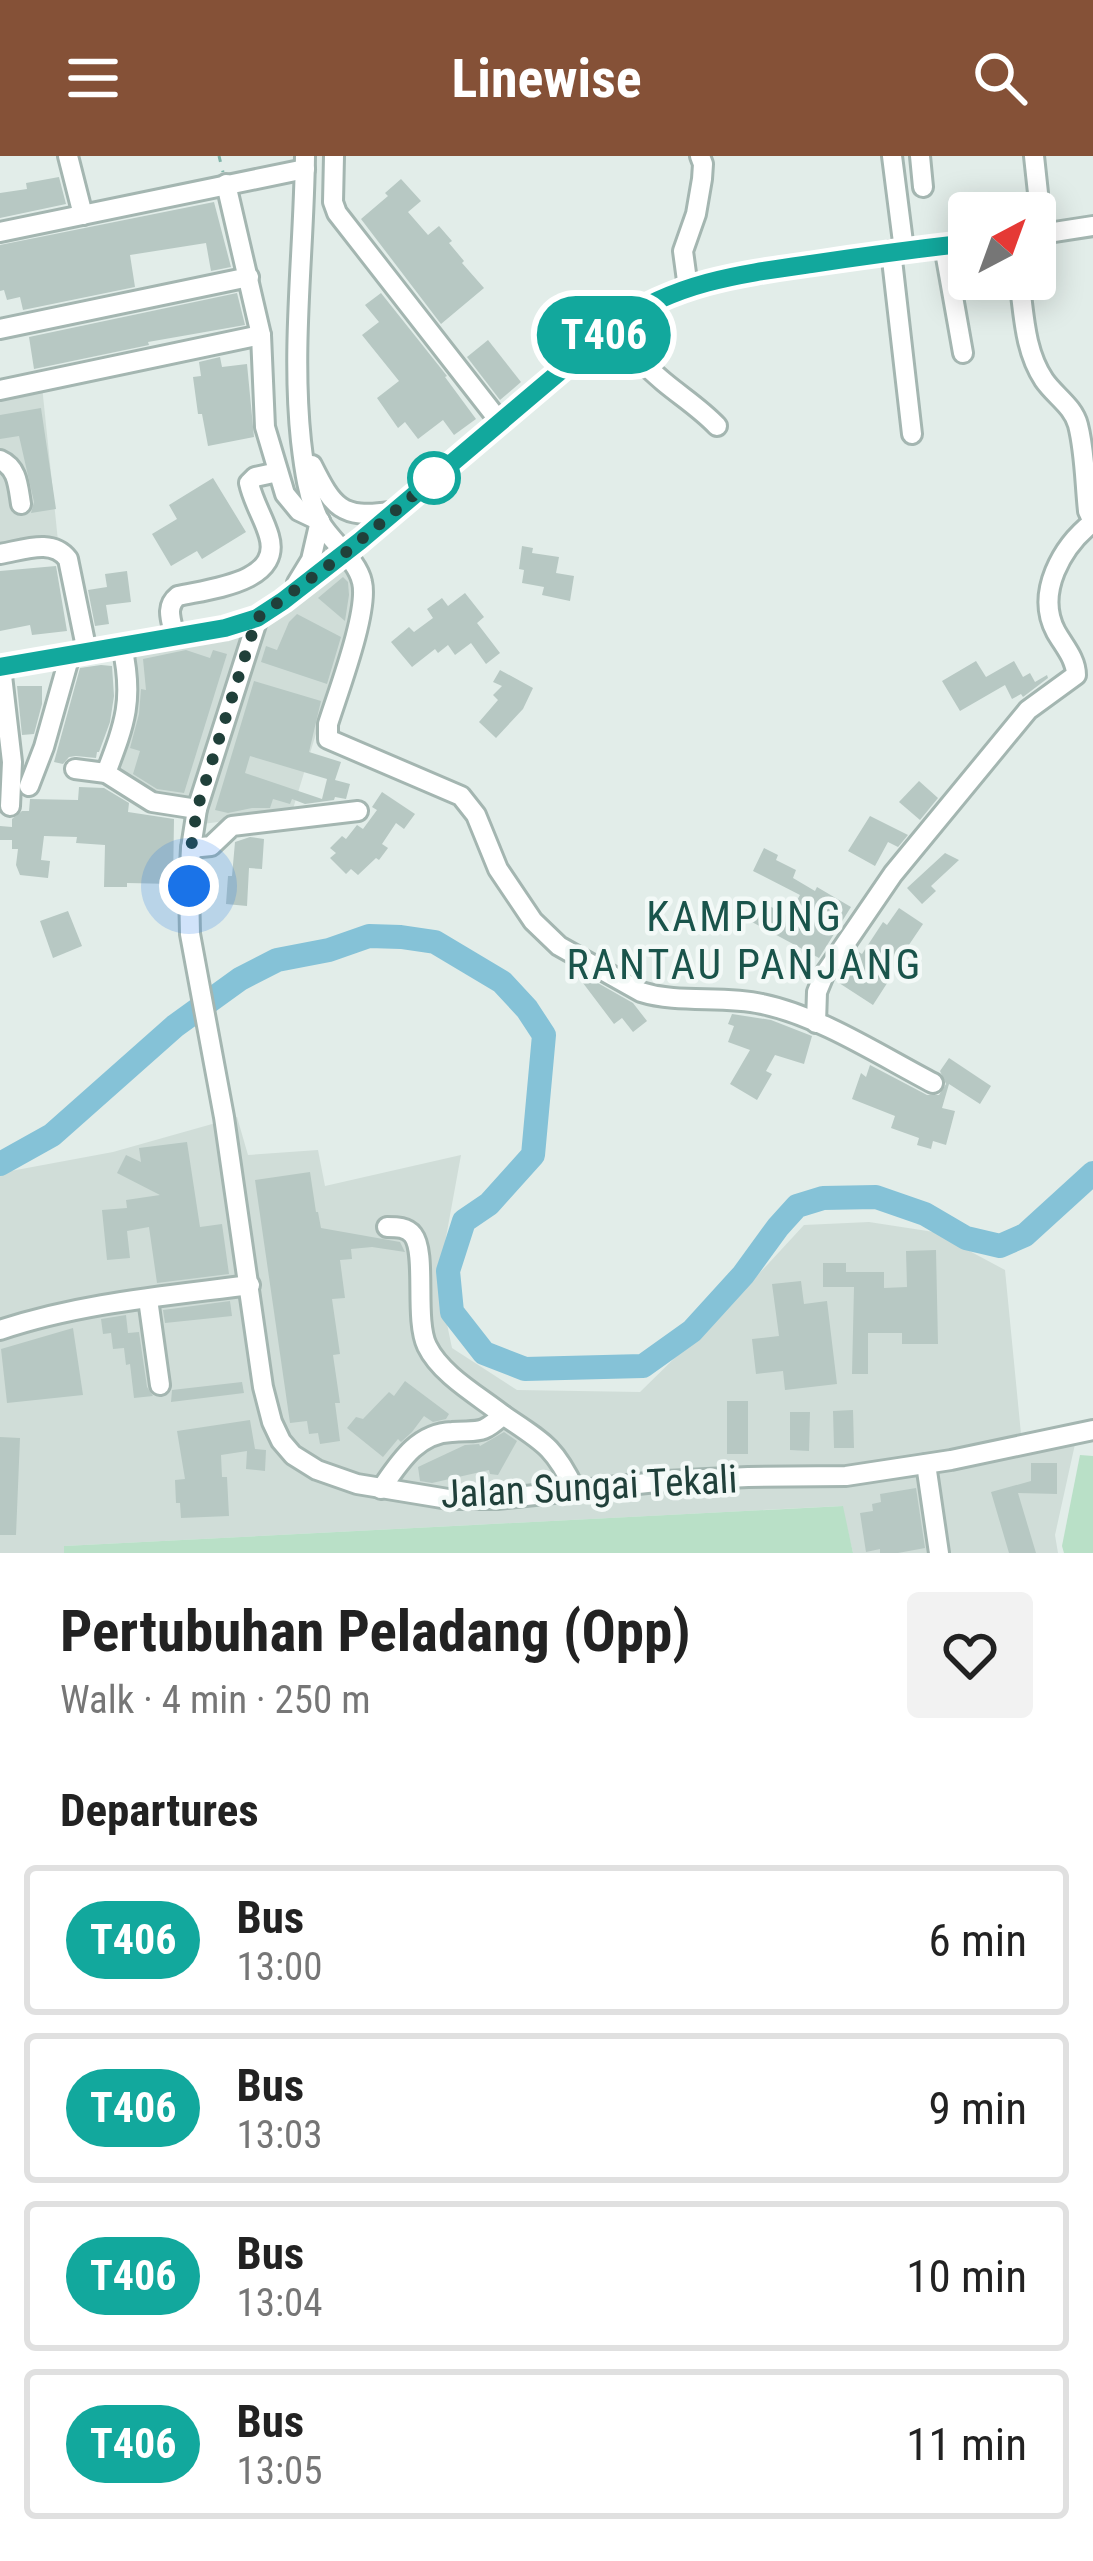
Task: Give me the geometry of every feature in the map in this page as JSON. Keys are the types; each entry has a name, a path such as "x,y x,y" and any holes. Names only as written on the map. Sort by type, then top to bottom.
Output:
{"street":[{"path":"68,156 83,214"},
{"path":"334,156 337,214 500,422"},
{"path":"892,156 913,434"},
{"path":"920,156 923,187"},
{"path":"1034,156 1038,192"},
{"path":"688,288 683,250 696,214 706,159"},
{"path":"0,232 226,184 267,166 305,163 298,364 302,444 320,520 359,572 364,586 328,724 330,742 461,796 476,815 498,869 533,921 559,946 655,996 770,1005 816,1023 933,1083"},
{"path":"226,184 261,335 265,427 291,504 320,520"},
{"path":"1056,232 1093,226"},
{"path":"944,246 964,353"},
{"path":"10,806 12,762 1,667 257,618 344,554 602,336 661,296 738,275 948,246"},
{"path":"0,329 249,277"},
{"path":"816,1023 824,975 893,874 1028,710 1077,672 1052,622 1050,591 1060,559 1093,522 1078,422 1034,363 1022,300"},
{"path":"0,390 261,335"},
{"path":"602,336 634,352 717,426"},
{"path":"302,444 336,505 350,514 393,512"},
{"path":"0,460 15,472 21,504"},
{"path":"175,637 169,609 178,596 239,582 267,562 271,539 249,483 278,472"},
{"path":"320,520 311,560 298,583 257,618 197,809 191,848 212,846 232,826 358,811"},
{"path":"0,554 48,546 63,551 68,559 79,654 29,786"},
{"path":"106,773 130,698 122,646"},
{"path":"75,769 106,773 143,799 197,809"},
{"name":"Jalan Sungai Tekali","path":"191,848 190,934 224,1117 263,1387 281,1441 317,1471 381,1489 448,1499 496,1499 748,1477 846,1476 1093,1430"},
{"path":"388,1227 409,1231 417,1245 426,1346 441,1366 544,1442 560,1459 575,1490"},
{"path":"0,1330 62,1313 250,1285"},
{"path":"148,1299 160,1385"},
{"path":"381,1489 409,1450 430,1437 449,1431 487,1430 503,1415"},
{"path":"926,1464 939,1553"}],"shaded area":[{"path":"42,386 58,541 0,551 0,394"},
{"path":"342,564 358,582 357,600 292,812 203,824 149,798 110,772 129,653 243,633 266,623"},
{"path":"237,1117 248,1155 318,1150 325,1186 461,1155 438,1281 452,1348 517,1390 640,1392 804,1225 869,1222 934,1232 1005,1270 1021,1434 1079,1426 1055,1535 1058,1553 853,1553 842,1506 0,1553 0,1173 113,1152"}],"green space":[{"path":"1080,1455 1093,1456 1093,1553 1064,1553 1062,1546"},
{"path":"843,1506 853,1553 64,1553 64,1546"}],"building":[{"path":"59,177 66,204 0,218 0,193"},
{"path":"401,179 421,201 408,212 428,235 439,226 484,288 441,324 361,219"},
{"path":"214,202 231,267 211,271 206,243 130,255 135,287 23,310 20,297 7,300 4,290 0,291 0,245"},
{"path":"237,293 245,325 34,369 29,337"},
{"path":"381,293 476,419 454,435 443,420 418,439 405,422 398,428 377,398 399,381 362,335 379,322 365,305"},
{"path":"488,340 521,382 500,400 467,357"},
{"path":"220,357 222,367 247,364 254,437 208,446 193,377 201,376 199,362"},
{"path":"41,408 56,509 31,513 34,502 19,436 0,439 0,415"},
{"path":"213,478 246,532 202,559 197,551 171,566 152,534 177,519 169,505"},
{"path":"522,546 533,548 532,553 559,557 556,573 574,576 570,601 542,595 544,587 522,583"},
{"path":"56,566 67,631 32,635 30,625 0,631 0,571"},
{"path":"127,571 131,602 106,605 109,624 95,626 88,590 107,587 105,574"},
{"path":"343,577 349,595 345,621 318,598"},
{"path":"465,593 484,617 477,623 500,653 486,664 471,643 455,655 448,645 412,667 391,642 409,627 414,632 433,618 427,609 442,598 448,606"},
{"path":"297,614 341,637 327,684 261,662 266,646 277,650"},
{"path":"186,650 210,658 213,650 227,654 184,793 157,789 133,774 140,751 130,748 141,689 146,690 143,659"},
{"path":"976,661 986,677 1014,661 1023,677 1030,673 1035,682 1048,678 1023,697 1012,699 1005,685 960,711 942,681"},
{"path":"112,666 114,696 99,752 96,758 76,756 63,764 54,762 80,668"},
{"path":"500,670 533,688 523,709 496,738 479,722 498,700 493,695 502,686 493,682"},
{"path":"254,681 321,701 309,752 341,762 335,780 350,784 346,799 305,804 292,799 290,804 273,799 270,808 215,810","holes":["250,756 327,779 322,799 245,773"]},
{"path":"17,686 42,686 34,734 22,735"},
{"path":"919,781 938,798 920,820 899,802"},
{"path":"79,787 104,788 129,803 128,812 174,819 173,884 104,887 105,845 76,843 77,837 44,836 41,860 50,861 48,878 20,875 18,849 12,849 12,840 0,840 0,826 12,827 12,819 29,811 30,799 78,800"},
{"path":"382,792 415,814 404,829 396,823 382,844 388,848 379,860 358,875 351,869 346,874 330,858 336,853 330,848 357,825 363,829 377,810 372,807"},
{"path":"870,816 908,835 898,847 888,842 875,866 848,851"},
{"path":"264,839 262,869 249,868 247,906 226,904 235,842"},
{"path":"764,848 796,870 793,878 851,907 819,958 752,922 762,902 788,916 800,895 753,871"},
{"path":"945,853 959,860 931,886 936,891 922,904 907,888"},
{"path":"899,908 923,924 873,1005 836,981 857,951 862,954 883,922 887,925"},
{"path":"68,911 82,946 53,958 40,921"},
{"path":"589,978 633,1003 647,1021 633,1032 622,1018 614,1024 583,983"},
{"path":"732,1014 771,1020 812,1036 804,1064 775,1055 766,1071 772,1074 757,1100 730,1084 750,1050 728,1042 734,1026 728,1024"},
{"path":"949,1058 991,1086 980,1104 949,1084 942,1108 955,1111 946,1145 933,1141 931,1149 917,1145 919,1138 891,1128 895,1116 852,1099 861,1073 866,1077 870,1065 927,1095 939,1095 946,1084 940,1071"},
{"path":"187,1142 200,1227 222,1224 229,1274 157,1283 149,1227 127,1231 130,1258 107,1260 102,1210 127,1208 126,1200 160,1195 117,1173 126,1155 141,1162 139,1148"},
{"path":"310,1172 321,1228 400,1242 405,1252 351,1249 352,1259 340,1260 345,1298 332,1299 340,1354 333,1355 340,1441 320,1444 318,1433 309,1434 307,1421 290,1423 255,1180"},
{"path":"936,1250 938,1344 902,1344 902,1333 868,1333 868,1374 852,1374 854,1287 823,1287 823,1263 846,1263 846,1272 884,1272 884,1288 907,1287 906,1251"},
{"path":"801,1281 804,1304 827,1301 837,1384 785,1390 783,1371 756,1374 752,1339 779,1336 772,1284"},
{"path":"230,1301 232,1316 165,1323 163,1310"},
{"path":"126,1315 128,1333 139,1332 147,1387 153,1396 134,1398 124,1348 113,1349 111,1333 103,1334 101,1319"},
{"path":"73,1328 83,1395 7,1403 1,1349"},
{"path":"405,1381 449,1414 433,1422 424,1416 383,1457 347,1428 389,1392 394,1396"},
{"path":"242,1382 244,1393 171,1402 172,1390"},
{"path":"727,1401 748,1401 748,1454 727,1454"},
{"path":"853,1410 854,1448 834,1448 833,1411"},
{"path":"790,1412 810,1412 809,1451 790,1450"},
{"path":"250,1420 255,1449 266,1450 265,1471 246,1469 247,1451 221,1455 229,1516 181,1518 175,1480 185,1479 177,1431"},
{"path":"504,1432 517,1441 498,1475 489,1470 432,1483 420,1481 418,1467 465,1445 480,1446"},
{"path":"0,1437 20,1438 16,1535 0,1535"},
{"path":"1031,1463 1057,1463 1057,1494 1018,1493 1036,1553 1009,1553 991,1492 1031,1481"},
{"path":"916,1488 925,1548 866,1552 860,1513 873,1511 872,1504 881,1502 880,1494"}],"waterway":[{"path":"0,1164 52,1135 175,1026 240,979 277,960 369,936 435,942 502,982 544,1035 533,1155 489,1204 464,1221 448,1271 452,1312 484,1353 525,1369 643,1366 692,1331 797,1206 823,1198 876,1197 925,1214 966,1238 1000,1246 1025,1235 1093,1173"}],"bus line":[{"name":"T406","path":"0,667 225,628 257,618 344,554 616,324 661,296 718,278 948,245"}],"district":[{"name":"KAMPUNG RANTAU PANJANG","path":"745,940"}],"route":[{"path":"189,886 197,809 257,618 344,554 434,478"}]}
